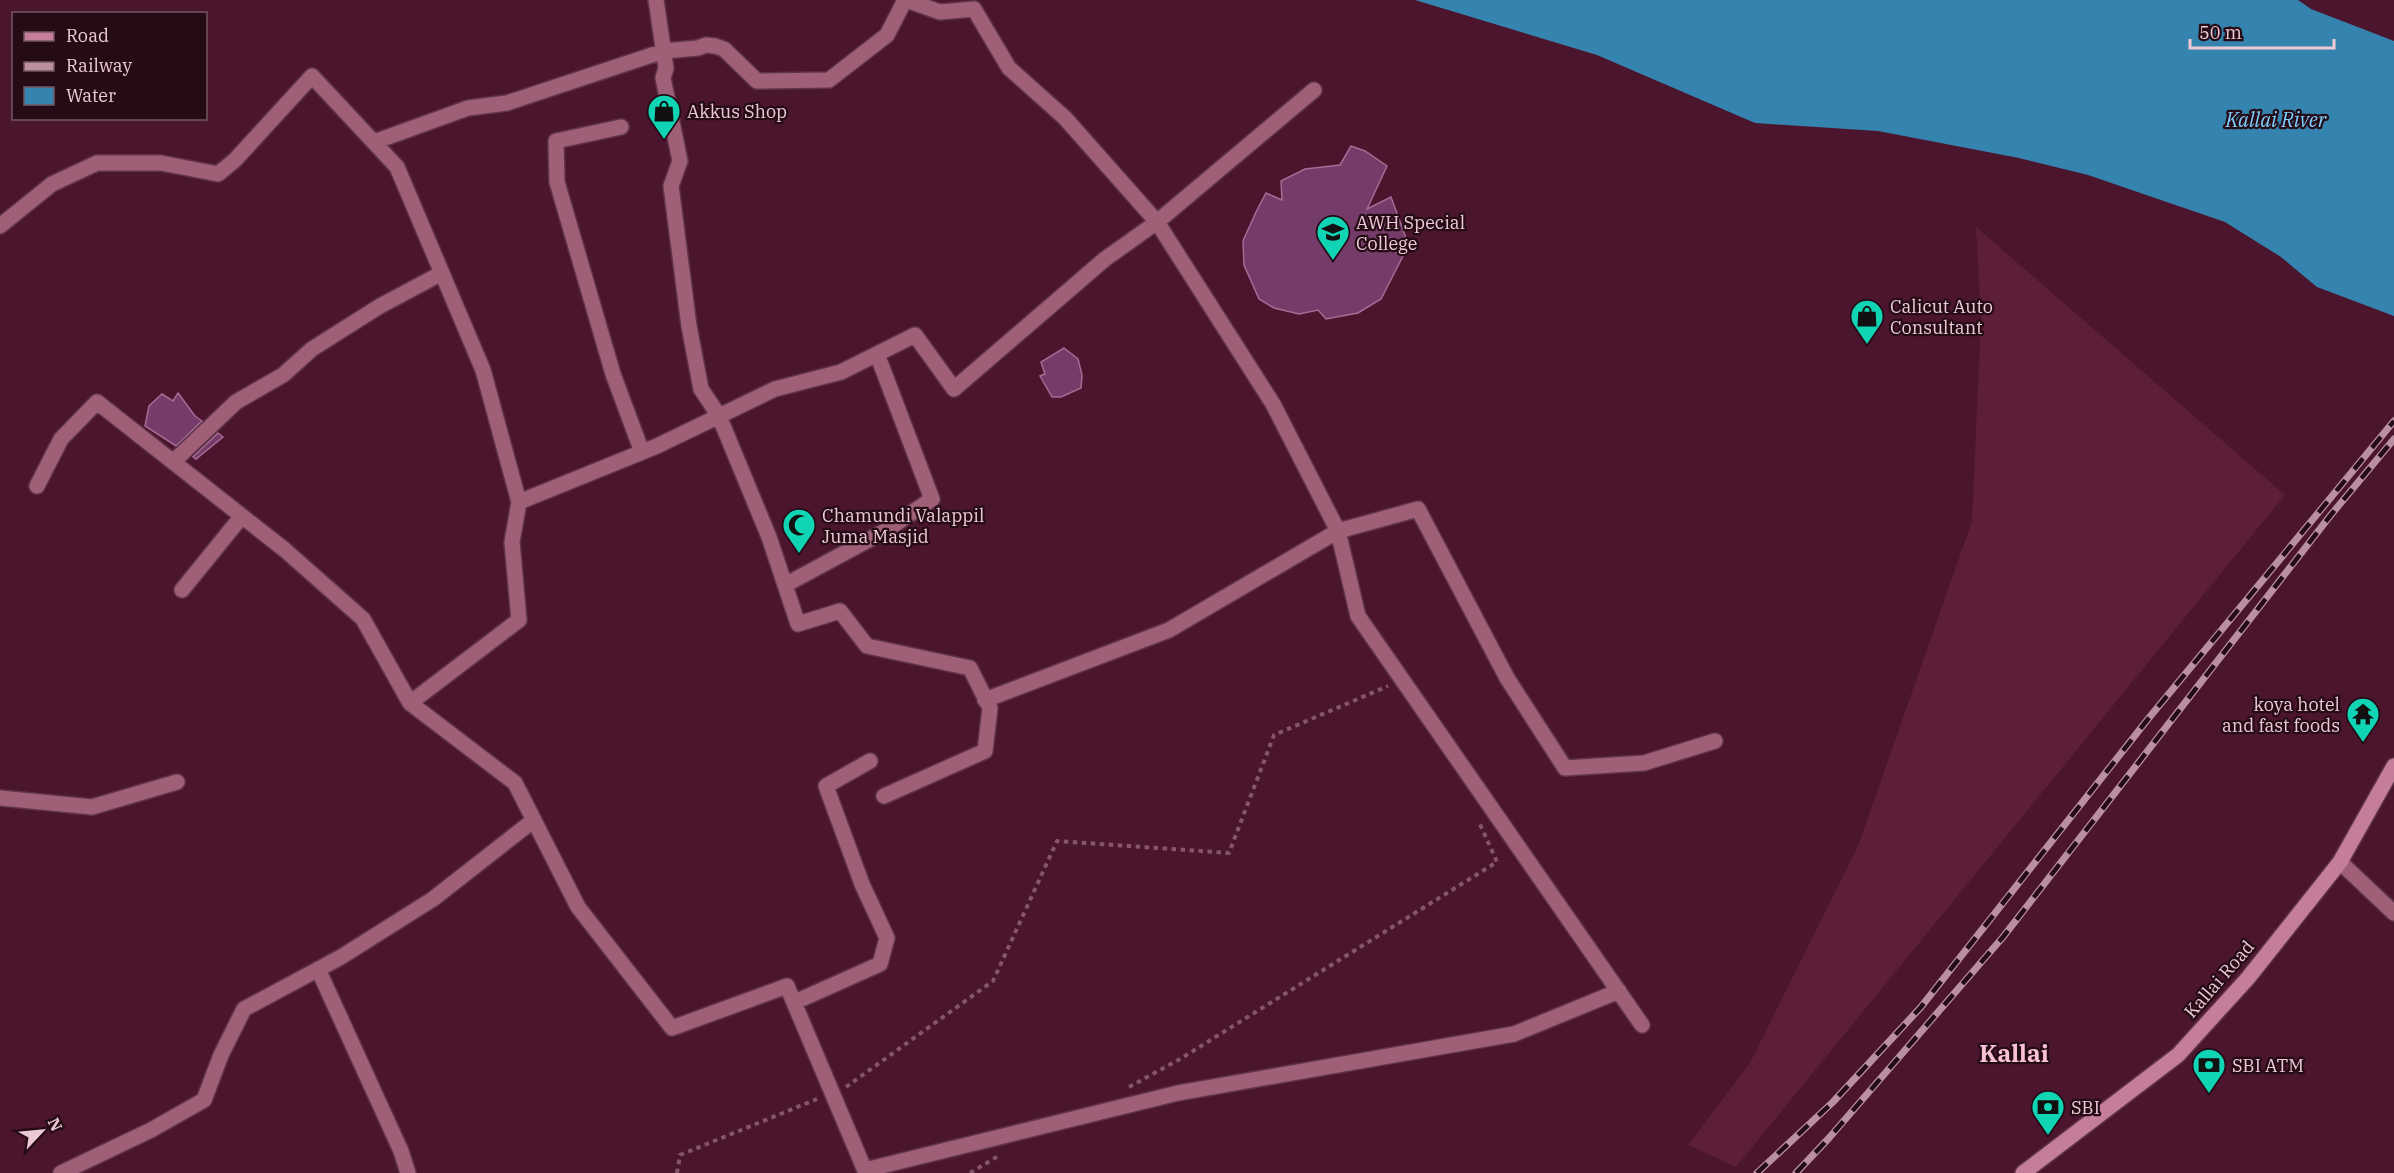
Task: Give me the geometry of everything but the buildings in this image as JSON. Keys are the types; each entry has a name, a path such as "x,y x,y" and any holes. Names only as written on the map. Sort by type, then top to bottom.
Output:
{"main road":[{"name":"Kallai Road","path":"2023,1173 2178,1055 2248,978 2340,862 2394,766"}],"street":[{"path":"656,0 666,68 663,78 680,161 671,186 689,326 701,389 719,416 769,537 798,624 840,611 867,646 970,668 990,708 985,751 884,796"},
{"path":"374,142 468,108 507,103 664,51 698,48 706,45 724,49 757,81 829,80 886,35 906,0 940,12 974,9 1009,68 1065,118 1157,222 1273,404 1338,531 1358,616 1642,1025"},
{"path":"0,226 52,184 97,163 161,163 218,174 236,160 312,76 397,166 483,370 519,502 512,542 519,620 410,703"},
{"path":"519,502 642,452 775,388 841,372 915,335 954,389 1105,258 1157,222 1314,90"},
{"path":"621,127 556,141 557,182 612,374 642,452"},
{"path":"173,462 236,402 284,375 312,349 380,306 441,273"},
{"path":"785,585 885,531 932,499 877,354"},
{"path":"38,486 61,439 98,402 285,550 363,619 410,703 515,783 578,907 672,1028 788,986 866,1171 1178,1093 1514,1034 1619,992"},
{"path":"985,700 1169,630 1338,531 1418,509 1507,678 1565,768 1644,763 1715,741"},
{"path":"182,590 242,516"},
{"path":"795,1002 880,964 887,938 862,884 826,786 870,761"},
{"path":"0,798 92,807 177,782"},
{"path":"61,1173 151,1130 204,1100 221,1055 244,1009 318,969 433,899 534,820"},
{"path":"2340,862 2394,913"},
{"path":"318,969 401,1151 408,1173"}],"path":[{"path":"838,1091 993,981 1057,841 1229,853 1274,735 1390,685"},
{"path":"1119,1092 1180,1059 1497,862 1478,820"},
{"path":"677,1173 680,1155 827,1095"},
{"path":"970,1173 1007,1152"}],"shaded area":[{"path":"1976,227 2285,495 1736,1167 1688,1145 1750,1063 1858,846 1972,521 1981,318"}],"water":[{"name":"Kallai River","path":"1415,0 2298,0 2311,9 2394,41 2394,316 2317,287 2281,257 2225,222 2088,175 2019,158 1878,131 1755,123 1597,55"}],"railway":[{"path":"1757,1173 1833,1102 1921,1007 2148,719 2394,421"},
{"path":"1796,1173 2003,937 2330,516 2394,439"}],"place":[{"name":"Akkus Shop","path":"664,140"},
{"name":"AWH Special College","path":"1333,261"},
{"name":"Calicut Auto Consultant","path":"1867,345"},
{"name":"Chamundi Valappil Juma Masjid","path":"799,554"},
{"name":"koya hotel and fast foods","path":"2363,743"},
{"name":"SBI ATM","path":"2209,1094"},
{"name":"SBI","path":"2048,1136"}],"district":[{"name":"Kallai","path":"2014,1053"}]}
